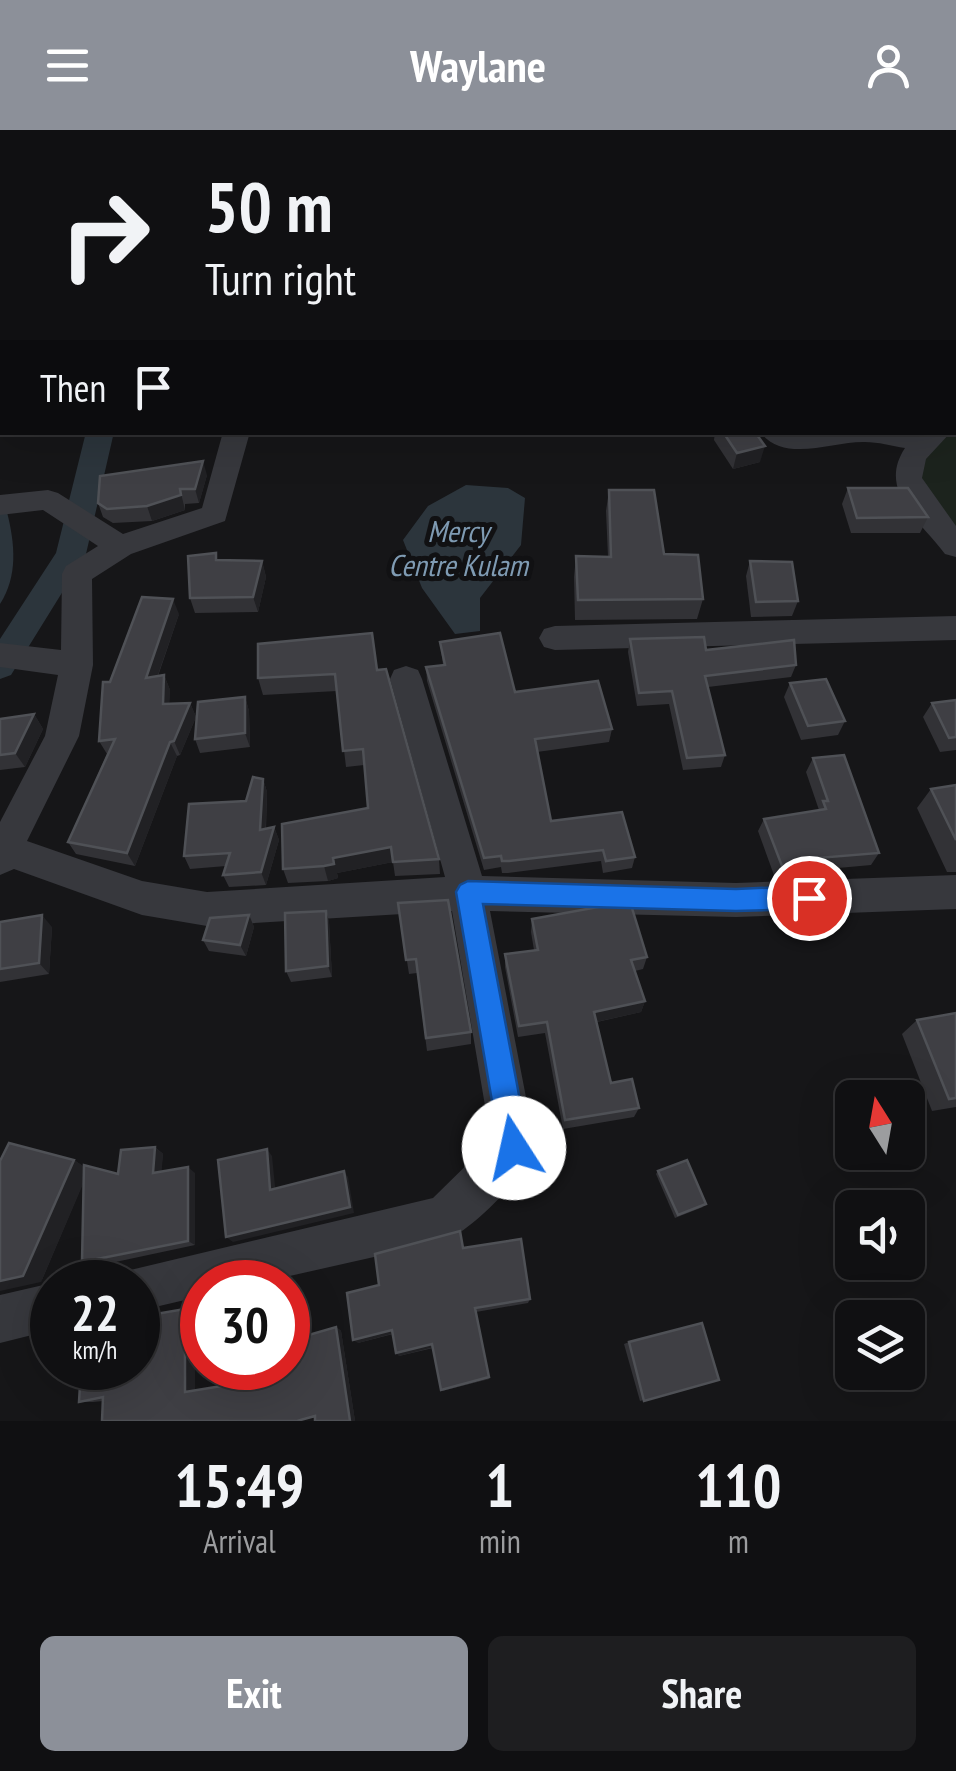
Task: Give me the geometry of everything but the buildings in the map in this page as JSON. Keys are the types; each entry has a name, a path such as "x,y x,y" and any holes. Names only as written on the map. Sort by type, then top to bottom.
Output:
{"street":[{"path":"236,435 215,514 120,546 77,574 78,665 62,736 3,855 142,898 207,909 468,892 736,900 956,892"},
{"path":"781,435 798,441 848,435"},
{"path":"898,435 931,437"},
{"path":"931,437 905,468 908,487 956,546"},
{"path":"0,506 48,500 120,546"},
{"path":"556,638 956,628"},
{"path":"0,656 78,665"},
{"path":"160,1283 445,1218 514,1148 468,892 406,679"},
{"path":"0,1319 30,1312"}],"shaded area":[{"path":"931,435 956,435 956,531 918,485"}],"water":[{"name":"Mercy Centre Kulam","path":"466,485 508,488 525,498 521,545 480,598 480,631 455,634 422,588 403,540 428,506"},
{"path":"0,512 7,512 13,559 10,582 0,604"}],"waterway":[{"path":"0,666 71,554 99,435"}],"route":[{"path":"514,1148 468,892 736,900 809,898"}]}
